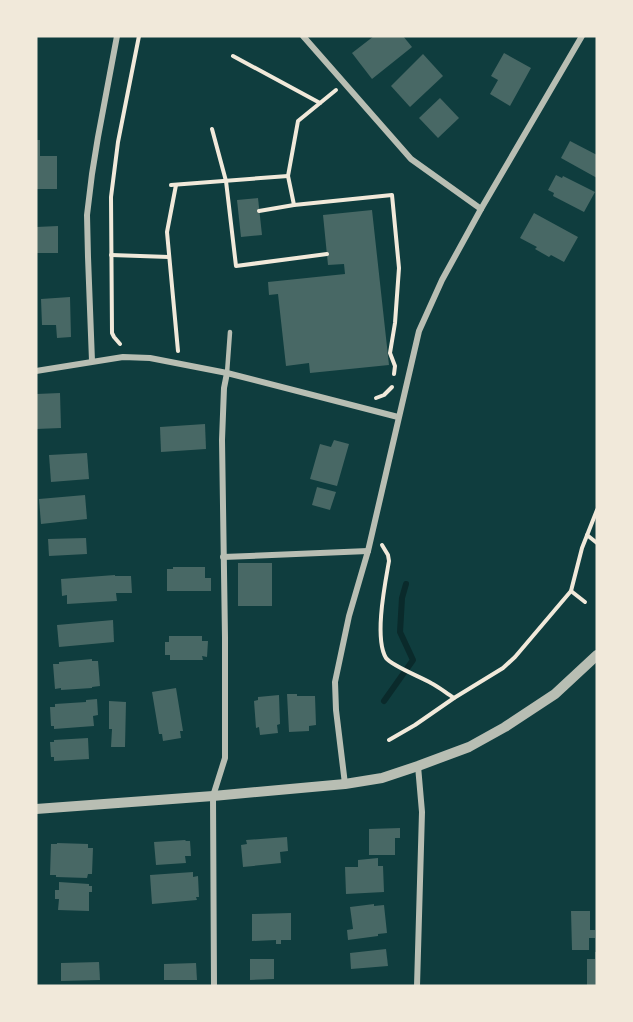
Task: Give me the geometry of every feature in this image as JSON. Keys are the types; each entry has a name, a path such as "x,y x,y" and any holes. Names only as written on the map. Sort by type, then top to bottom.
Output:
{"street":[{"path":"92,361 87,215 98,137 117,36"},
{"path":"303,36 411,159 481,209"},
{"path":"345,784 335,682 419,331 442,280 481,209 582,36"},
{"path":"36,370 123,357 150,358 227,373 398,417"},
{"path":"214,986 213,796 225,758 222,440 224,388 227,373"},
{"path":"223,557 368,550"},
{"path":"36,809 213,796 345,784 382,778 468,747 505,727 555,694 597,655"},
{"path":"417,986 422,812 418,766"}],"lane":[{"path":"227,373 230,332"}],"path":[{"path":"126,346 118,342 112,333 111,206 118,142 139,36"},
{"path":"233,56 320,103"},
{"path":"294,205 288,176 298,121 344,83"},
{"path":"212,129 226,181 236,266 327,254"},
{"path":"178,352 166,232 173,185 288,176"},
{"path":"259,211 392,195 399,268 395,323 390,353 395,366 394,380 389,391 377,398 371,398"},
{"path":"111,255 169,256"},
{"path":"171,350 187,354"},
{"path":"388,740 503,668 515,657 571,591 582,548 597,510"},
{"path":"587,535 597,543"},
{"path":"381,544 389,561 381,607 381,632 386,657 396,666 422,678 454,698"},
{"path":"571,591 585,602"}],"building":[{"path":"374,36 403,36 412,47 372,79 352,53"},
{"path":"504,53 531,68 510,106 490,94 498,80 491,76"},
{"path":"423,54 443,76 410,107 391,86"},
{"path":"440,98 459,118 438,138 419,118"},
{"path":"36,140 40,140 40,156 57,156 57,189 36,189"},
{"path":"570,141 597,155 597,178 561,158"},
{"path":"556,175 562,178 563,176 595,192 584,212 553,196 554,193 548,190"},
{"path":"258,198 262,235 241,237 237,200"},
{"path":"372,210 389,365 310,373 309,363 286,366 278,294 269,295 268,282 345,274 344,264 328,265 323,215"},
{"path":"534,213 578,237 564,262 551,255 549,257 520,238"},
{"path":"58,226 58,253 36,253 36,227"},
{"path":"70,297 71,337 57,338 56,325 42,325 41,299"},
{"path":"60,393 61,428 36,429 36,394"},
{"path":"205,424 206,449 161,452 160,427"},
{"path":"334,440 349,444 337,486 310,479 320,444 331,447"},
{"path":"87,453 89,479 51,482 49,455"},
{"path":"317,487 336,492 330,510 312,505"},
{"path":"85,495 87,519 41,524 39,499"},
{"path":"86,538 87,554 49,556 48,539"},
{"path":"238,563 272,563 272,606 238,606"},
{"path":"173,567 205,567 205,578 211,578 211,591 167,591 167,569 173,569"},
{"path":"131,576 132,593 116,593 117,601 67,604 67,595 62,596 61,579"},
{"path":"113,620 114,642 59,647 57,625"},
{"path":"169,636 202,636 202,641 208,641 207,657 202,656 203,660 170,660 170,655 165,655 165,642 169,642"},
{"path":"92,659 92,661 98,661 100,686 55,689 53,664"},
{"path":"176,688 183,731 180,731 181,738 163,741 162,734 159,734 152,692"},
{"path":"287,694 315,696 316,725 309,726 309,731 289,732"},
{"path":"279,695 278,733 260,735 259,727 256,728 254,701 258,700 258,697"},
{"path":"97,699 98,715 93,716 94,726 54,729 54,726 51,726 50,707 55,707 55,704"},
{"path":"109,701 126,702 125,747 111,747"},
{"path":"88,738 89,759 54,761 54,757 51,757 50,742"},
{"path":"400,828 400,838 395,838 395,855 369,855 369,829"},
{"path":"287,837 288,851 280,852 281,863 243,867 241,845 247,844 246,840"},
{"path":"190,841 191,856 185,856 186,863 156,865 154,842"},
{"path":"51,844 88,844 88,848 93,848 92,874 88,874 87,878 50,875"},
{"path":"378,858 378,866 383,866 384,892 346,894 345,867 358,867 358,860"},
{"path":"193,872 193,877 198,876 199,897 196,897 197,900 152,904 150,875"},
{"path":"59,882 92,886 92,892 89,892 89,911 58,910 59,899 55,899 55,890 59,890"},
{"path":"374,904 374,906 384,905 387,933 348,940 347,930 353,929 350,907"},
{"path":"571,911 590,911 590,930 595,930 595,938 589,938 589,950 572,950"},
{"path":"291,913 291,940 281,940 281,944 276,944 276,940 252,941 252,914"},
{"path":"386,949 388,966 351,969 350,953"},
{"path":"595,952 597,952 597,986 587,986 587,959 595,959"},
{"path":"250,959 274,959 274,979 250,980"},
{"path":"99,962 100,980 61,981 61,963"},
{"path":"196,963 197,980 164,980 164,964"}],"waterway":[{"path":"384,701 413,660 400,632 402,598 406,584"}]}
